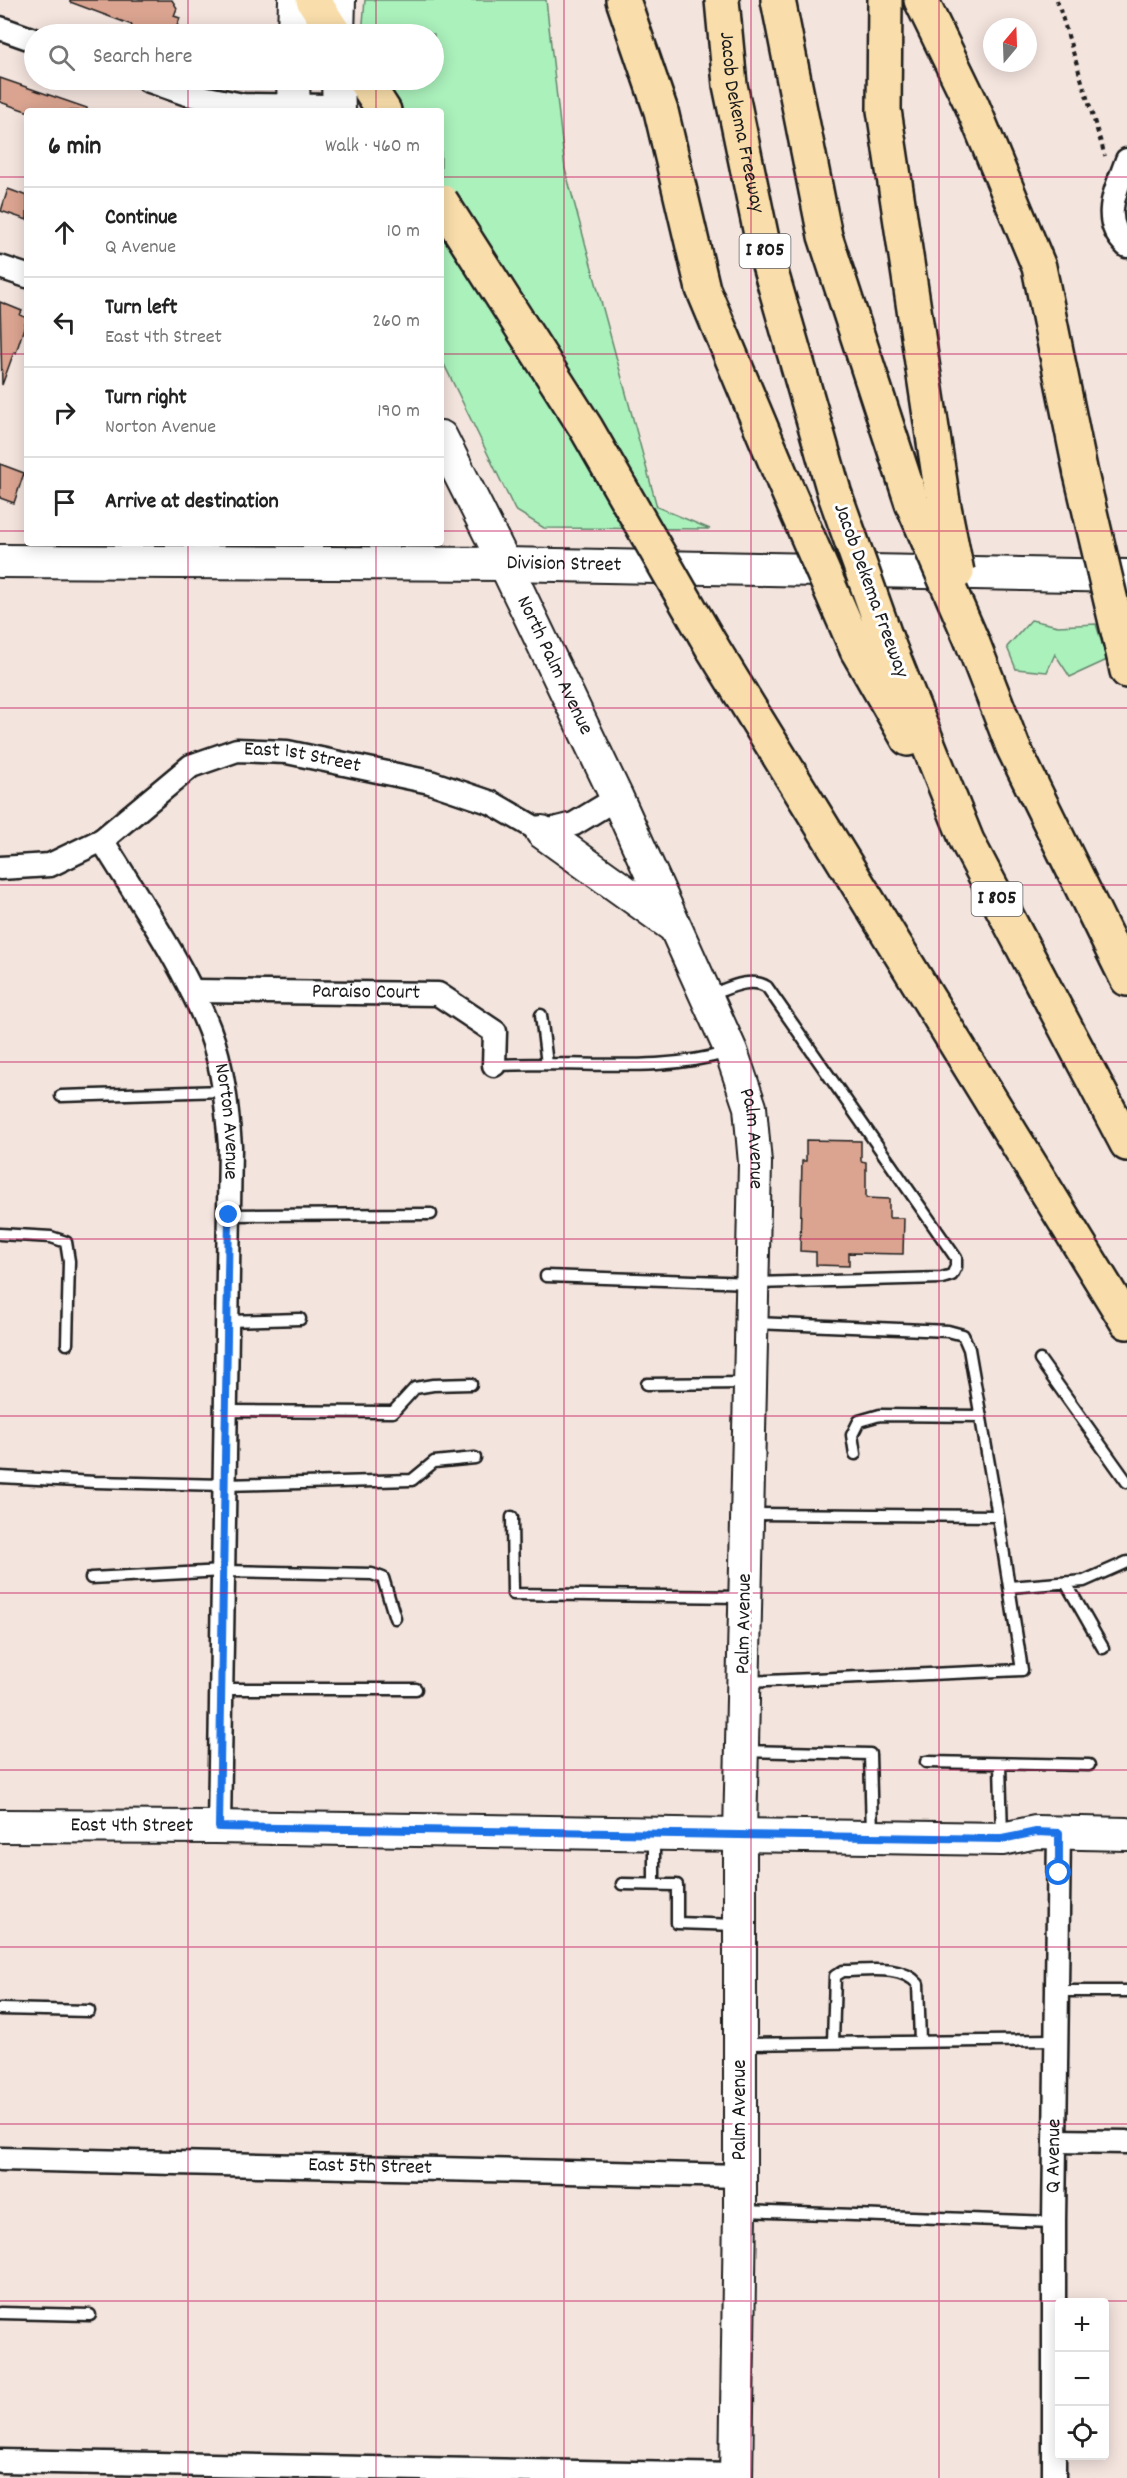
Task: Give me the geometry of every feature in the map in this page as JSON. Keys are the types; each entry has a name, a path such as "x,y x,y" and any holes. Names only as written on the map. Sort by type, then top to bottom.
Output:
{"highway":[{"path":"313,0 330,24"},
{"path":"623,0 661,111 704,289 783,480 873,647"},
{"name":"Jacob Dekema Freeway","path":"722,0 730,85 763,244 835,495 873,647 966,841 1127,1144"},
{"path":"777,0 825,236 928,502 972,641 1013,747 1127,979"},
{"path":"885,0 884,110 928,502"},
{"path":"921,0 972,105 1039,267 1081,474 1125,659"},
{"path":"370,90 382,108"},
{"path":"444,206 586,428 712,647 1127,1322"}],"street":[{"path":"294,24 295,0"},
{"path":"338,24 339,0"},
{"path":"0,28 24,36"},
{"path":"176,90 243,105 293,99 338,99"},
{"path":"1116,158 1112,226 1127,246"},
{"path":"0,267 24,275"},
{"name":"North Palm Avenue","path":"444,443 505,564 617,798"},
{"name":"Division Street","path":"0,561 223,553 505,564 1127,576"},
{"name":"East 1st Street","path":"0,868 50,865 102,840 191,766 237,750 287,752 430,782 492,803 542,832"},
{"path":"542,832 574,824 617,798"},
{"name":"Palm Avenue","path":"617,798 731,1051 750,1107 755,1163 740,1834 741,2211 736,2476"},
{"path":"542,832 676,928"},
{"name":"Norton Avenue","path":"102,840 192,991 210,1031 224,1091 230,1146 219,1827"},
{"name":"Paraiso Court","path":"192,991 438,994 495,1032 494,1065"},
{"name":"East 4th Street","path":"0,1826 219,1827 1002,1839 1036,1832 1127,1834"},
{"name":"Q Avenue","path":"1054,2478 1054,2222 1059,1833"},
{"path":"1055,2141 1127,2142"},
{"name":"East 5th Street","path":"0,2159 741,2176"},
{"path":"0,2462 736,2476"}],"lane":[{"path":"546,1276 753,1282 942,1278 952,1275 956,1267 956,1258 767,987 760,983 748,982 707,996"},
{"path":"541,1015 547,1064"},
{"path":"494,1065 675,1063 702,1060 731,1051"},
{"path":"62,1096 224,1091"},
{"path":"229,1215 431,1214"},
{"path":"0,1234 51,1237 66,1242 69,1261 67,1344"},
{"path":"228,1322 300,1319"},
{"path":"744,1682 1022,1670 981,1416 969,1349 963,1335 948,1331 752,1323"},
{"path":"1040,1360 1127,1482"},
{"path":"647,1383 750,1383"},
{"path":"226,1411 393,1412 415,1388 471,1384"},
{"path":"855,1454 852,1435 859,1420 880,1415 981,1416"},
{"path":"0,1477 225,1485 412,1480 434,1462 475,1458"},
{"path":"748,1514 998,1516"},
{"path":"512,1517 513,1594 746,1597"},
{"path":"1009,1587 1084,1581 1127,1562"},
{"path":"91,1578 223,1571 372,1574 383,1578 395,1618"},
{"path":"1066,1583 1103,1648"},
{"path":"221,1689 416,1689"},
{"path":"742,1751 870,1754 872,1837"},
{"path":"926,1762 1089,1765"},
{"path":"1000,1765 1002,1839"},
{"path":"654,1833 654,1885"},
{"path":"622,1884 676,1885 676,1923 740,1925"},
{"path":"833,2043 835,1976 843,1971 899,1971 912,1976 918,1984 921,2041"},
{"path":"1058,1991 1127,1991"},
{"path":"0,2009 89,2011"},
{"path":"741,2044 1056,2040"},
{"path":"741,2211 1054,2222"},
{"path":"0,2313 90,2315"}],"path":[{"path":"1057,0 1116,158"}],"green space":[{"path":"365,0 546,0 565,169 657,507 710,529 544,528 515,510 444,364 444,108 366,108 365,90 444,90 444,24 363,24"},
{"path":"1031,620 1058,626 1096,624 1107,660 1070,677 1055,654 1047,672 1016,669 1007,647"}],"building":[{"path":"70,0 172,0 177,8 174,16 180,18 178,24 129,24 70,2"},
{"path":"0,78 24,86 24,90 35,90 87,108 24,108 24,110 0,102"},
{"path":"8,189 24,195 24,219 1,211"},
{"path":"0,302 22,311 20,315 24,317 24,328 16,353 14,352 2,385"},
{"path":"0,464 24,473 14,503 0,498"},
{"path":"806,1140 861,1141 861,1161 866,1162 866,1198 889,1199 889,1218 904,1218 903,1254 849,1253 849,1266 816,1265 816,1252 800,1251 802,1161 806,1161"}],"route":[{"path":"229,1215 219,1827 1002,1839 1036,1832 1059,1833 1059,1873"}]}
